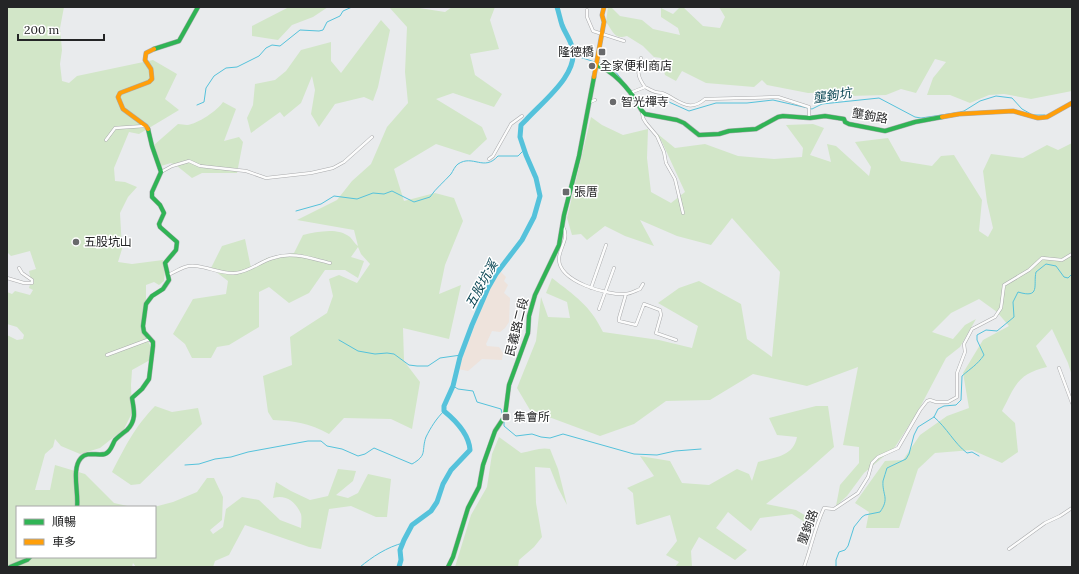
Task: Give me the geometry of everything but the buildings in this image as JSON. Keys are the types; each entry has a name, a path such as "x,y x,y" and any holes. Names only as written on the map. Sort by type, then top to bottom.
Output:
{"street":[{"path":"161,172 152,146 149,130 146,126 123,109 119,95 149,82 152,79 151,69 145,60 146,54 155,48 179,41 198,7"},
{"name":"民義路二段","path":"448,567 453,557 468,508 479,487 483,465 495,431 502,420 506,409 509,385 528,333 529,316 535,295 559,245 564,216 579,156 604,22 602,15 604,7"},
{"path":"587,10 587,17 593,30 624,41"},
{"path":"641,58 638,73 639,79 645,87 653,92 662,93 689,106 696,105 705,99 778,97 809,107 809,118"},
{"path":"596,63 607,68 631,93 642,112 646,123 657,136 664,152 666,163 675,179 683,213"},
{"path":"631,93 645,87"},
{"path":"589,102 595,100"},
{"name":"壟鉤路","path":"642,112 660,118 674,119 685,123 699,135 756,129 778,117 809,118 825,116 844,119 849,124 885,131 915,122 959,114 1013,111 1038,118 1047,117 1072,103"},
{"path":"489,158 492,156 511,124 522,116"},
{"path":"106,140 115,128 146,126"},
{"path":"76,506 78,498 75,472 80,459 82,456 86,455 104,455 109,453 116,439 133,425 135,419 132,398 142,389 149,379 153,342 144,332 143,326 146,304 152,296 163,289 168,280 166,263 176,250 177,242 160,227 159,224 164,212 160,205 152,197 152,192 161,172 172,166 189,162 200,166 246,171 266,178 311,173 333,168 344,162 372,137"},
{"path":"563,226 566,235 559,259 562,270 580,285 605,292 626,294 640,289 643,284"},
{"path":"591,288 606,245"},
{"name":"壟鉤路","path":"804,567 819,519 824,508 834,509 858,493 868,478 872,463 878,457 898,448 920,410 927,401 948,402 957,397 956,373 965,352 964,344 972,329 995,317 1002,308 1004,284 1029,270 1042,258 1062,260 1072,254"},
{"path":"168,276 186,266 200,267 224,273 248,271 272,258 299,255 330,263"},
{"path":"7,278 24,283 32,282 32,280 22,273 19,268"},
{"path":"599,309 614,268"},
{"path":"626,294 619,321 636,325 644,304 660,310 661,315 656,333 676,340"},
{"path":"107,355 150,339"},
{"path":"1059,368 1072,403"},
{"path":"1009,549 1045,523 1072,508"},
{"path":"10,567 29,558"}],"shaded area":[{"path":"500,271 506,277 504,281 508,285 504,293 510,298 509,322 500,332 492,331 486,344 487,346 499,347 503,353 502,360 482,359 468,371 458,369 490,286"}],"green space":[{"path":"7,7 64,7 60,28 62,50 60,64 62,81 69,83 77,76 153,60 177,74 165,99 179,110 139,134 129,132 114,168 115,181 125,182 137,187 128,197 120,213 122,249 118,262 132,264 163,260 165,270 164,281 159,285 154,282 146,285 146,306 142,330 151,347 150,360 132,370 132,413 124,429 100,448 80,454 61,446 55,439 53,447 45,454 35,490 50,490 55,465 85,474 114,503 128,506 16,506 16,558 156,558 156,506 173,502 197,492 207,478 214,478 223,497 222,520 210,530 213,534 223,527 226,509 242,497 259,500 280,520 301,528 301,514 296,506 286,498 273,498 276,482 310,500 328,496 338,469 356,471 353,481 336,495 348,498 358,493 368,474 391,479 387,517 376,517 351,506 329,509 321,549 309,547 245,525 229,555 215,561 213,567 136,567 133,563 132,567 7,567 7,335 17,340 23,339 24,335 17,327 7,324 7,292 12,294 15,291 30,295 33,290 29,288 31,281 29,271 36,269 30,251 11,256 7,252"},
{"path":"289,7 328,7 313,17 292,25 278,40 252,36 252,26"},
{"path":"389,7 413,7 445,12 452,7 495,7 490,20 499,49 470,54 475,75 502,94 494,107 453,93 436,99 482,127 487,139 470,155 436,144 394,169 404,201 435,193 454,198 463,221 445,265 439,294 461,285 449,339 403,328 404,361 420,382 412,429 391,419 344,418 329,434 315,427 302,423 273,420 268,412 263,376 292,365 290,337 327,313 333,296 329,279 339,275 357,283 370,264 361,254 358,247 351,257 364,261 358,278 345,270 325,270 309,293 289,303 269,287 259,292 259,327 229,345 217,347 211,358 192,358 185,344 173,334 193,299 226,294 228,281 211,268 222,246 245,239 251,268 267,258 294,253 303,235 327,231 339,232 350,237 358,246 354,230 297,220 337,200 352,181 371,164 387,127 408,103 405,72 407,27"},
{"path":"608,7 611,7 620,16 642,20 653,29 680,35 678,28 661,17 661,8 673,14 680,7 683,7 703,26 720,28 725,17 719,7 1072,7 1072,91 1031,99 1004,94 989,95 970,103 950,95 927,95 933,78 946,62 935,59 916,93 901,89 886,95 849,96 836,92 808,93 767,85 762,80 754,87 706,83 682,71 676,81 665,75 661,58 654,57 643,46 627,36 619,37 614,34 606,22"},
{"path":"381,20 390,30 378,87 373,101 364,97 335,104 319,127 311,114 315,90 312,76 301,103 284,117 280,112 251,133 247,118 253,105 255,84 275,80 286,71 301,50 331,42 331,61 341,73"},
{"path":"223,102 236,109 224,141 239,137 243,142 237,173 202,173 192,178 171,163 161,166 157,160 154,145 178,124 187,125 197,122 212,113"},
{"path":"591,117 602,125 623,135 648,129 647,158 651,192 671,203 685,192 662,142 654,131 675,148 705,144 738,156 774,159 802,157 803,148 786,125 813,124 824,128 810,155 831,162 827,144 836,146 869,176 871,167 855,142 888,138 901,161 932,166 941,156 954,155 982,200 979,231 988,237 993,228 987,202 983,171 991,154 1023,158 1047,145 1058,150 1072,143 1072,376 1068,363 1052,329 1036,346 1047,367 1029,373 1023,377 1014,388 1002,411 1015,423 1018,452 1002,463 972,450 935,453 918,469 899,528 866,528 869,512 855,503 885,461 903,460 920,435 947,416 969,408 963,373 983,340 1009,326 997,312 979,299 951,313 932,332 953,339 965,325 976,319 960,347 946,358 917,413 895,447 864,473 847,496 836,506 840,485 859,463 859,447 843,445 858,367 807,386 753,374 710,400 666,401 634,424 600,436 530,410 517,388 536,341 541,297 548,317 570,318 567,302 546,293 552,278 575,296 587,308 603,332 659,340 692,348 698,326 658,303 679,288 699,281 741,304 747,339 772,357 780,272 732,218 711,245 677,236 640,220 654,246 625,236 605,226 587,240 581,234 572,235 567,218"},
{"path":"155,406 172,412 198,408 202,424 140,484 131,485 112,472 136,429"},
{"path":"816,406 828,406 834,447 766,504 796,510 813,520 811,526 792,514 760,518 751,531 728,512 716,528 747,550 735,560 699,537 691,551 692,567 675,567 679,562 666,555 677,541 670,515 638,525 636,524 633,493 627,488 654,476 640,456 670,461 682,483 709,485 737,469 749,474 752,481 758,462 777,457 792,449 797,437 777,435 769,418"},
{"path":"499,437 521,453 540,449 550,449 558,469 567,505 550,468 535,467 536,503 542,537 534,547 519,560 518,567 455,567 471,515 487,487 492,454"}],"waterway":[{"path":"197,105 204,102 206,88 214,76 226,68 237,67 259,56 266,48 272,45 280,46 300,30 323,30 327,22 340,16 343,11 352,7"},
{"name":"五股坑溪","path":"399,567 401,560 400,550 412,525 431,511 437,502 443,484 451,470 470,450 467,438 457,423 444,411 444,406 453,386 460,357 488,288 496,274 522,240 534,217 540,196 536,178 520,137 521,125 558,87 570,67 573,57 572,47 562,25 557,7"},
{"name":"壟鉤坑","path":"573,55 595,62"},
{"name":"壟鉤坑","path":"598,62 614,70 636,97 641,100 660,98 689,111 716,103 747,103 773,100 812,109 822,104 879,98 915,117 921,118 955,113"},
{"name":"壟鉤坑","path":"960,112 980,101 996,96 1012,98 1022,109 1031,114"},
{"name":"壟鉤坑","path":"1034,115 1045,115"},
{"path":"296,211 321,204 334,196 357,199 373,193 384,194 392,191 414,202 430,197 451,174 455,167 463,161 488,163 493,161 498,156 518,156 524,150"},
{"path":"836,567 836,560 839,552 845,550 848,546 854,527 862,517 880,512 883,507 885,503 883,481 887,468 906,459 918,427 934,417 938,409 944,406 956,405 961,400 962,376 984,355 977,340 977,335 986,330 997,331 1014,317 1013,302 1018,292 1025,294 1030,294 1033,292 1036,272 1046,264 1056,266 1064,277 1068,278 1072,274"},
{"path":"339,340 358,351 375,354 394,354 409,365 417,366 428,366 440,358 461,355"},
{"path":"453,386 458,389 473,391 477,402 501,409 503,417"},
{"path":"185,465 199,464 248,452 308,441 321,441 327,446 342,449 358,456 365,454 374,448 412,464 422,455 426,437 434,423 444,411"},
{"path":"934,417 962,449 967,453 972,452 979,456"},
{"path":"504,422 504,426 516,436 532,434 550,438 563,434 634,454 657,455 675,451 701,449"},
{"path":"360,567 380,553 403,543"},
{"path":"335,567 342,567"}],"traffic: fast":[{"path":"154,49 179,41 198,7"},
{"path":"596,65 602,67 620,81 630,92 645,114 677,120 684,123 699,135 756,129 778,117 783,116 810,118 825,116 844,119 845,122 849,124 885,131 915,122 942,117"},
{"path":"448,567 453,557 468,508 479,487 483,465 495,431 505,416 509,385 528,333 529,316 535,295 559,245 564,215 579,156 594,77"},
{"path":"77,506 76,468 81,458 86,455 107,453 115,440 127,430 134,419 132,398 142,389 149,379 153,346 153,342 144,332 143,326 146,304 152,296 163,289 169,280 165,263 176,250 177,242 160,227 159,224 164,213 160,205 152,197 152,192 161,172 148,129"},
{"path":"10,567 29,558"}],"traffic: slow":[{"path":"594,77 604,22 602,15 604,7"},
{"path":"148,129 123,109 118,97 120,93 149,82 152,79 151,69 145,60 146,53 154,49"},
{"path":"942,117 959,114 1013,111 1038,118 1047,117 1072,103"}],"place":[{"name":"隆德橋","path":"602,52"},
{"name":"全家便利商店","path":"592,66"},
{"name":"智光禪寺","path":"613,102"},
{"name":"張厝","path":"566,192"},
{"name":"五股坑山","path":"76,242"},
{"name":"集會所","path":"506,417"}]}
